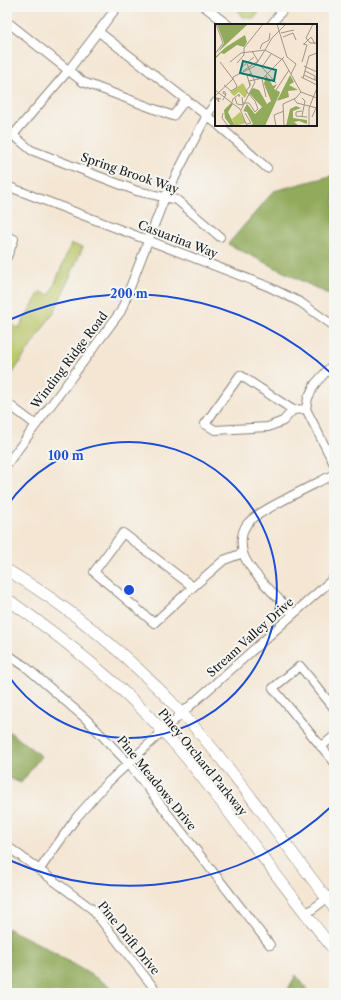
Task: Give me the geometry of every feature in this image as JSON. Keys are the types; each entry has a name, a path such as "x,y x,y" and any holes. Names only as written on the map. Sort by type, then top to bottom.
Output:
{"street":[{"path":"7,142 14,136 68,71 117,7"},
{"path":"205,7 227,24"},
{"path":"272,24 285,7"},
{"path":"10,24 83,82 173,116 186,99"},
{"path":"99,32 215,122"},
{"name":"Winding Ridge Road","path":"7,464 121,311 166,197 207,115 215,103"},
{"path":"219,126 267,168"},
{"name":"Spring Brook Way","path":"7,130 31,150 137,191 177,200 220,237"},
{"name":"Casuarina Way","path":"7,186 267,286 300,302 334,326"},
{"path":"7,236 14,239 7,257"},
{"path":"334,363 315,384 308,398 306,409 334,464"},
{"path":"293,410 283,421 268,427 215,430 205,424 240,375 293,410 306,409"},
{"path":"7,403 36,425"},
{"path":"293,614 252,569 243,553 242,536 247,523 262,513 334,474"},
{"path":"193,587 123,533 94,572 154,623 224,560 243,553"},
{"name":"Piney Orchard Parkway","path":"7,570 78,618 110,644 182,713 330,896 334,908"},
{"name":"Stream Valley Drive","path":"40,869 76,818 104,786 182,713 334,578"},
{"name":"Piney Orchard Parkway","path":"7,599 61,637 92,663 130,697 163,731 210,789 334,950"},
{"name":"Pine Meadows Drive","path":"7,654 26,667 86,719 129,764 270,945"},
{"path":"334,708 300,666 273,688 334,762"},
{"path":"321,747 334,736"},
{"name":"Pine Drift Drive","path":"7,846 92,909 154,988"},
{"path":"306,914 330,896"}],"green space":[{"path":"236,7 262,7 254,19 241,16"},
{"path":"334,175 334,297 228,244 274,191"},
{"path":"71,244 83,247 55,310 12,374 7,372 7,356 12,340 7,338 7,323 19,328 40,292 50,295"},
{"path":"7,730 41,756 21,783 7,777"},
{"path":"7,928 43,946 121,993 7,993"},
{"path":"296,975 310,993 286,993"}]}
